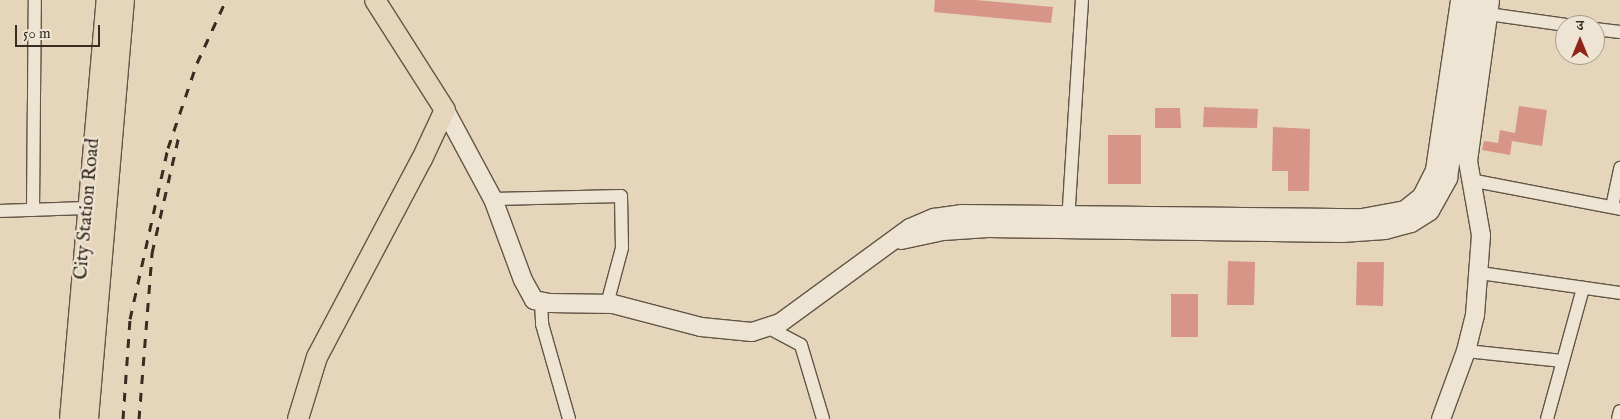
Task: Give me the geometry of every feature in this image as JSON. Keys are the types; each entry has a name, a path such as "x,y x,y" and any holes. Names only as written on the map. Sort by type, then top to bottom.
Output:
{"main road":[{"name":"City Station Road","path":"70,419 87,208 107,0"},
{"name":"City Station Road","path":"88,419 124,0"},
{"path":"298,419 317,357 422,159 445,110 375,0"}],"street":[{"path":"33,210 35,0"},
{"path":"1068,222 1082,0"},
{"path":"1068,222 1362,218 1405,210 1425,191 1435,170 1460,0"},
{"path":"445,110 493,199 530,296 541,302 607,304 715,330 752,332 769,328 915,225 949,215 1068,222 1366,232 1398,228 1422,217 1439,199 1448,178 1474,0"},
{"path":"1443,419 1466,351 1475,315 1480,273 1480,215 1470,180 1468,160 1489,7 1555,22"},
{"path":"1605,30 1620,32"},
{"path":"1470,180 1616,208 1620,168"},
{"path":"493,199 621,196 622,248 607,304"},
{"path":"0,211 87,208"},
{"path":"1480,273 1620,293"},
{"path":"1547,419 1583,288"},
{"path":"541,302 542,324 569,419"},
{"path":"769,328 801,345 823,419"},
{"path":"1466,351 1562,361"},
{"path":"1618,419 1620,411"}],"building":[{"path":"935,0 975,0 1053,7 1051,23 934,12"},
{"path":"1519,106 1547,110 1542,146 1512,141 1510,155 1482,150 1484,141 1498,143 1500,130 1515,133"},
{"path":"1204,107 1258,109 1257,128 1203,127"},
{"path":"1155,108 1180,108 1181,128 1155,128"},
{"path":"1273,127 1310,129 1309,191 1288,191 1288,171 1272,171"},
{"path":"1108,135 1141,135 1141,184 1108,184"},
{"path":"1228,261 1255,262 1254,305 1227,305"},
{"path":"1357,262 1384,262 1383,306 1356,305"},
{"path":"1171,294 1198,294 1198,337 1171,337"}],"railway":[{"path":"123,419 130,319 168,148 197,63 226,0"},
{"path":"139,419 152,253 179,135"}]}
